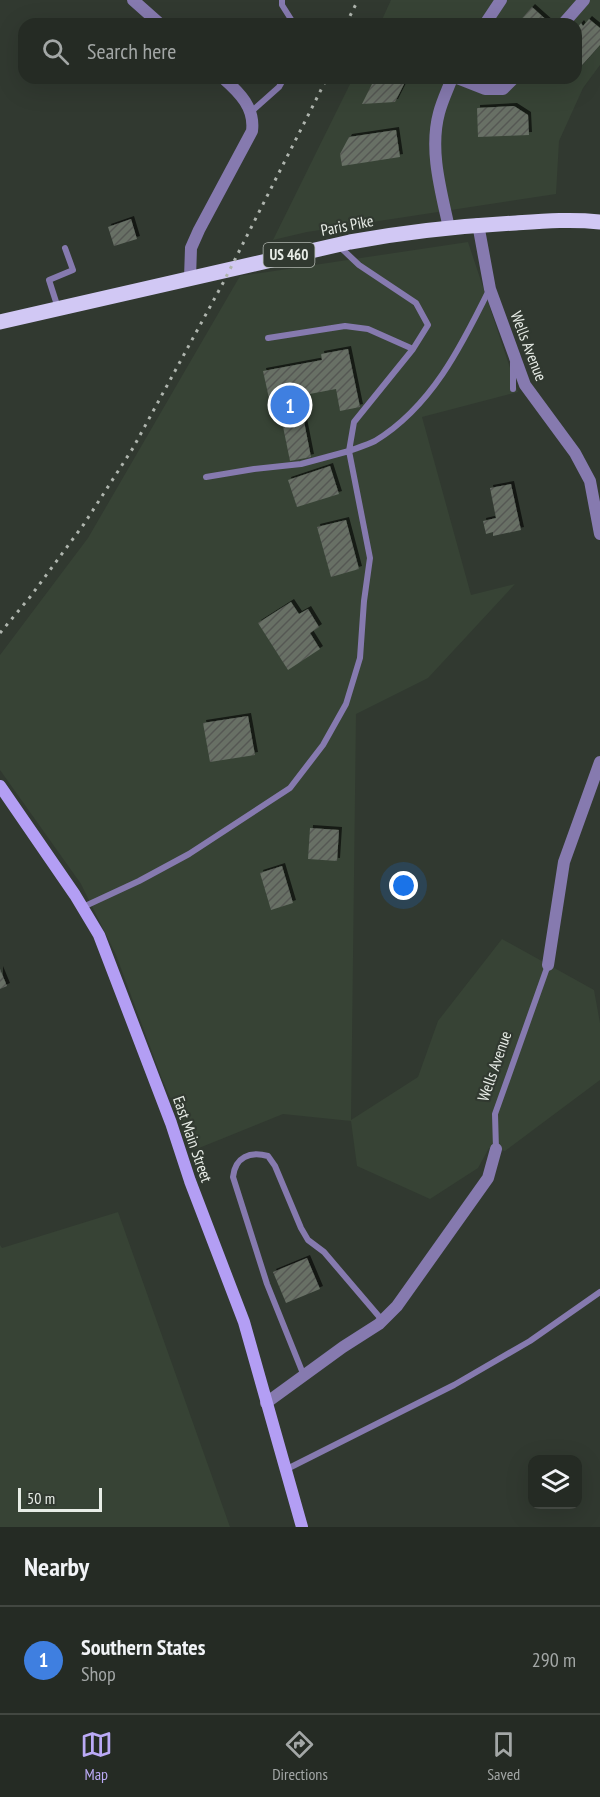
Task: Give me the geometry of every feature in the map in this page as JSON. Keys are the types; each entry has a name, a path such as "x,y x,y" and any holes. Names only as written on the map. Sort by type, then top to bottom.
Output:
{"main road":[{"name":"Paris Pike","path":"0,322 338,244 400,233 478,225 582,220 600,222"}],"street":[{"path":"132,0 153,18"},
{"path":"489,18 501,0"},
{"path":"568,18 584,0"},
{"path":"189,278 191,248 252,131 254,122 249,104 229,84"},
{"path":"449,228 435,145 438,114 450,84"},
{"path":"472,84 485,89 503,89 508,84"},
{"name":"Wells Avenue","path":"478,225 490,289 525,385 575,453 590,481 600,534"},
{"name":"Wells Avenue","path":"548,965 564,862 600,762"},
{"name":"East Main Street","path":"0,786 99,935 244,1322 302,1527"},
{"name":"Wells Avenue","path":"266,1403 382,1321 398,1306 488,1178 496,1149"}],"lane":[{"path":"282,0 282,5 290,18"},
{"path":"251,112 281,84"},
{"path":"82,907 189,854 290,788 323,745 346,704 360,658 370,558 349,451 354,422 413,349 429,325 417,303 359,265 338,244"},
{"path":"58,309 50,280 73,270 65,248"},
{"path":"206,477 301,464 373,442 398,424 425,398 446,371 490,289"},
{"path":"268,338 345,326 368,329 413,349"},
{"path":"513,354 513,389"},
{"name":"Wells Avenue","path":"496,1149 495,1114 548,965"},
{"path":"304,1377 267,1284 233,1177 234,1168 240,1160 250,1154 268,1156 275,1166 308,1240 324,1252 382,1321"},
{"path":"285,1470 454,1385 530,1341 600,1292"}],"shaded area":[{"path":"391,0 600,0 600,65 583,88 559,141 556,194 307,232 273,240 350,84 582,84 582,18 383,18"},
{"path":"468,242 518,392 422,417 471,595 515,584 428,678 356,714 351,1120 418,1077 438,1021 502,939 594,990 600,1023 600,1080 505,1151 489,1148 478,1168 430,1199 357,1166 351,1121 283,1114 194,1150 162,1079 116,955 81,884 0,770 0,655 88,538 240,276"},
{"path":"118,1212 230,1527 0,1527 0,1245 2,1248"}],"building":[{"path":"532,7 544,18 522,18"},
{"path":"589,19 600,28 600,45 582,65 582,24 583,26"},
{"path":"372,84 404,84 395,102 362,104"},
{"path":"514,106 528,115 529,135 478,137 477,108"},
{"path":"396,130 400,157 342,166 340,154 349,137"},
{"path":"131,219 137,239 114,246 108,227"},
{"path":"348,349 360,407 340,411 336,389 299,396 311,457 290,461 278,402 270,403 263,371 322,360 321,354"},
{"path":"330,466 339,494 297,507 288,480"},
{"path":"511,484 521,530 493,536 493,532 486,534 483,521 496,518 490,488"},
{"path":"346,520 359,569 331,577 317,527"},
{"path":"291,602 299,614 308,609 319,627 310,633 320,649 288,670 258,623"},
{"path":"248,716 255,755 210,762 203,723"},
{"path":"310,828 339,830 337,861 308,859"},
{"path":"282,866 293,903 271,910 260,873"},
{"path":"0,969 7,986 0,989"},
{"path":"307,1258 320,1289 286,1303 273,1272"}],"railway":[{"path":"349,18 358,0"},
{"path":"0,633 84,524 133,448 223,283 324,84"}],"place":[{"name":"Southern States","path":"290,405"}]}
